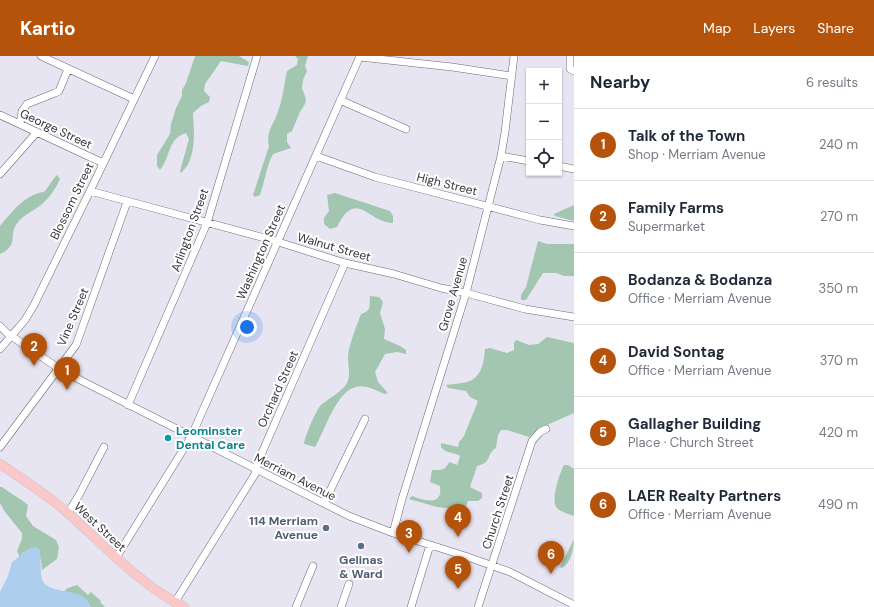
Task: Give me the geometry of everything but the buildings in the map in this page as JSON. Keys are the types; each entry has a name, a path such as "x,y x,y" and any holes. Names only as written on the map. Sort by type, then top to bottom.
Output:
{"main road":[{"name":"West Street","path":"0,464 39,490 68,513 144,582 166,598 184,607"}],"street":[{"path":"41,56 134,99"},
{"name":"Blossom Street","path":"0,349 25,320 34,305 155,56"},
{"name":"Arlington Street","path":"128,405 207,223 257,56"},
{"path":"360,56 512,76"},
{"name":"Washington Street","path":"116,558 191,437 360,56"},
{"name":"Grove Avenue","path":"393,533 402,499 466,293 501,156 514,56"},
{"path":"570,56 572,70"},
{"path":"20,124 24,107 27,104 55,94 59,91 68,69"},
{"path":"340,100 406,129"},
{"name":"George Street","path":"0,115 103,163"},
{"path":"0,174 37,132"},
{"name":"High Street","path":"316,156 375,177 540,220 574,226"},
{"path":"501,156 526,160"},
{"path":"562,167 574,169"},
{"name":"Walnut Street","path":"90,191 277,242 345,263 394,274 441,288 466,293 525,309 574,316"},
{"name":"Vine Street","path":"0,447 76,345 127,202"},
{"name":"Orchard Street","path":"175,602 255,474 257,464 345,263"},
{"name":"Merriam Avenue","path":"0,326 58,368 324,504 363,522 393,533 493,565 510,572 574,605"},
{"path":"324,504 365,419"},
{"name":"Church Street","path":"478,607 493,565 532,441 540,432 546,429"},
{"path":"68,513 80,495 104,446"},
{"path":"411,607 430,545"},
{"path":"296,607 313,566"},
{"path":"341,607 350,584"}],"green space":[{"path":"195,56 239,56 249,62 248,66 221,61 205,84 204,91 210,97 209,102 201,106 193,113 193,145 190,160 181,173 180,171 189,139 186,133 175,139 160,170 157,166 157,155 170,134 171,124 176,108 182,96 182,90 186,83"},
{"path":"295,56 308,56 305,66 307,71 303,80 302,88 306,99 305,104 292,131 287,134 287,142 291,148 273,154 260,195 255,197 253,195 269,146 269,134 283,95 287,71 297,65 298,59"},
{"path":"57,175 60,179 57,186 42,204 19,221 15,226 10,247 0,254 0,226 19,204 37,193 44,192"},
{"path":"335,193 390,211 393,216 393,223 385,222 364,210 357,208 344,215 337,227 330,229 324,224 324,218 329,211 327,195"},
{"path":"574,205 574,221 555,216 554,214"},
{"path":"538,241 547,244 574,244 574,276 564,276 556,273 543,273 526,300 521,300 521,295 526,287"},
{"path":"370,296 379,297 383,302 380,313 385,329 384,339 406,350 406,354 397,352 385,354 375,372 378,382 388,393 385,394 363,386 349,390 332,412 315,447 304,444 311,423 321,405 335,395 347,383 349,374 349,348 361,314 365,313 369,308"},
{"path":"547,337 574,343 574,413 538,429 529,437 507,430 501,430 498,435 496,448 485,462 477,466 470,487 482,493 482,498 478,501 468,501 464,512 437,507 409,499 412,496 426,500 437,499 440,494 440,486 430,482 432,470 442,469 446,467 449,462 457,465 460,457 459,455 445,451 441,447 441,443 458,447 478,401 470,397 466,391 448,388 446,385 468,382 473,379 480,371 482,366 485,349 490,348 507,353 514,350 514,343 516,340 529,345 538,344"},
{"path":"564,465 568,465 574,469 574,516 561,511 555,504 556,486"},
{"path":"0,487 28,505 26,516 33,526 56,540 59,547 57,559 42,570 41,559 23,552 20,557 17,551 22,539 22,533 5,512 0,503"},
{"path":"574,539 573,551 570,559 562,568 560,567"},
{"path":"77,585 88,595 91,592 105,607 91,607 86,599 63,592 68,588"}],"water":[{"path":"36,547 40,550 41,576 44,583 59,590 81,595 86,599 91,607 0,607 0,592 8,576 12,562 26,551"}],"place":[{"name":"Family Farms","path":"34,366"},
{"name":"Talk of the Town","path":"67,390"},
{"name":"Leominster Dental Care","path":"168,438"},
{"name":"114 Merriam Avenue","path":"326,528"},
{"name":"David Sontag","path":"458,537"},
{"name":"Gelinas & Ward","path":"361,546"},
{"name":"Bodanza & Bodanza","path":"409,553"},
{"name":"LAER Realty Partners","path":"551,574"},
{"name":"Gallagher Building","path":"458,589"}]}
